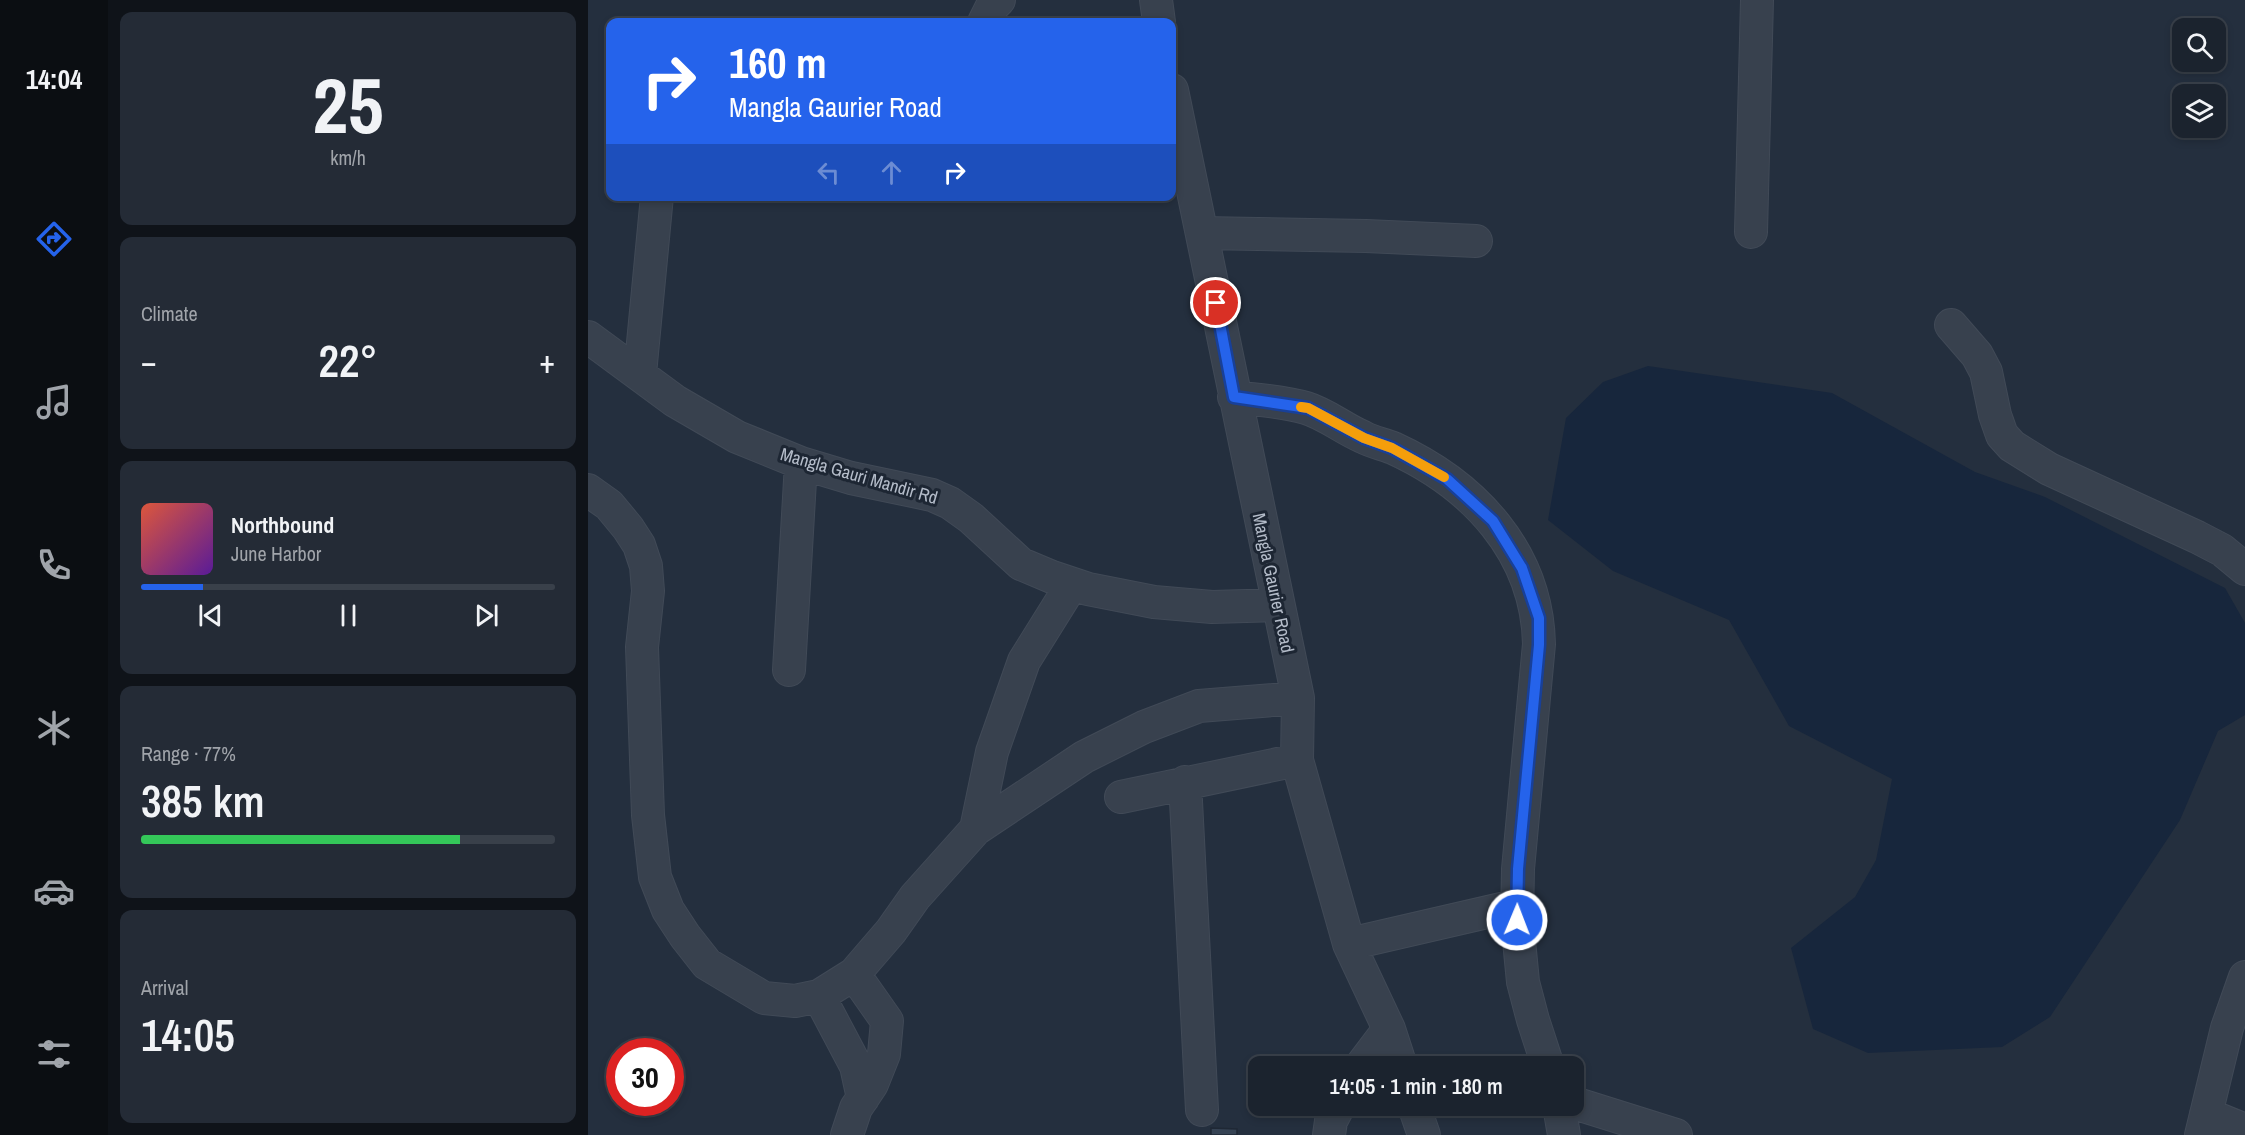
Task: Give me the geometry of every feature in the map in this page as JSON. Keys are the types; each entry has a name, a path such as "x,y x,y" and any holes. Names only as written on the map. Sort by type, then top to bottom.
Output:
{"street":[{"path":"986,18 991,8 999,0"},
{"path":"1156,0 1158,18"},
{"path":"1750,232 1757,0"},
{"name":"Mangla Gaurier Road","path":"1176,129 1181,177 1202,233 1234,397 1298,698 1297,760 1349,944 1389,1029 1398,1056"},
{"path":"640,374 657,201"},
{"path":"1202,233 1476,241"},
{"path":"1951,325 1977,355 1986,372 1995,415 2002,435 2012,446 2049,469 2222,550 2245,569"},
{"name":"Mangla Gauri Mandir Rd","path":"588,337 675,401 737,437 801,463 852,478 932,495 950,503 971,518 1021,564 1072,584 1122,597 1185,606 1278,605"},
{"path":"1234,397 1308,408 1364,438 1392,448 1447,479 1493,521 1522,568 1539,618 1539,645 1518,869 1519,951 1523,982 1545,1056"},
{"path":"789,670 801,463"},
{"path":"588,490 609,505 628,528 639,544 646,566 648,591 642,647 648,816 655,877 668,910 707,964 764,998 795,1001 819,996 854,974 891,931 915,897 976,830 1084,757 1144,727 1199,706 1298,698"},
{"path":"976,830 992,752 1024,661 1072,584"},
{"path":"1121,797 1297,760"},
{"path":"1185,782 1202,1110"},
{"path":"1349,944 1518,905"},
{"path":"847,1135 856,1108 872,1084 884,1054 887,1021 854,974"},
{"path":"2245,977 2227,1028 2203,1125 2245,1130"},
{"path":"819,996 856,1066 863,1098"},
{"path":"1369,1056 1389,1029"},
{"path":"1584,1106 1676,1135"},
{"path":"1329,1135 1334,1116"},
{"path":"1417,1116 1424,1135"},
{"path":"1561,1116 1564,1135"}],"water":[{"path":"1648,366 1832,393 1975,472 2045,497 2225,588 2245,623 2245,715 2218,731 2180,820 2050,1017 2002,1047 1868,1053 1813,1029 1791,948 1855,897 1876,860 1892,779 1789,726 1729,620 1613,571 1548,520 1566,418 1603,382"}],"building":[{"path":"1211,1128 1237,1129 1237,1135 1211,1135"}],"slow traffic":[{"path":"1301,407 1308,408 1364,438 1392,448 1444,477"}],"route":[{"path":"1216,303 1234,397 1308,408 1347,430 1392,448 1447,479 1493,521 1522,568 1539,618 1539,645 1518,869 1517,920"}]}
